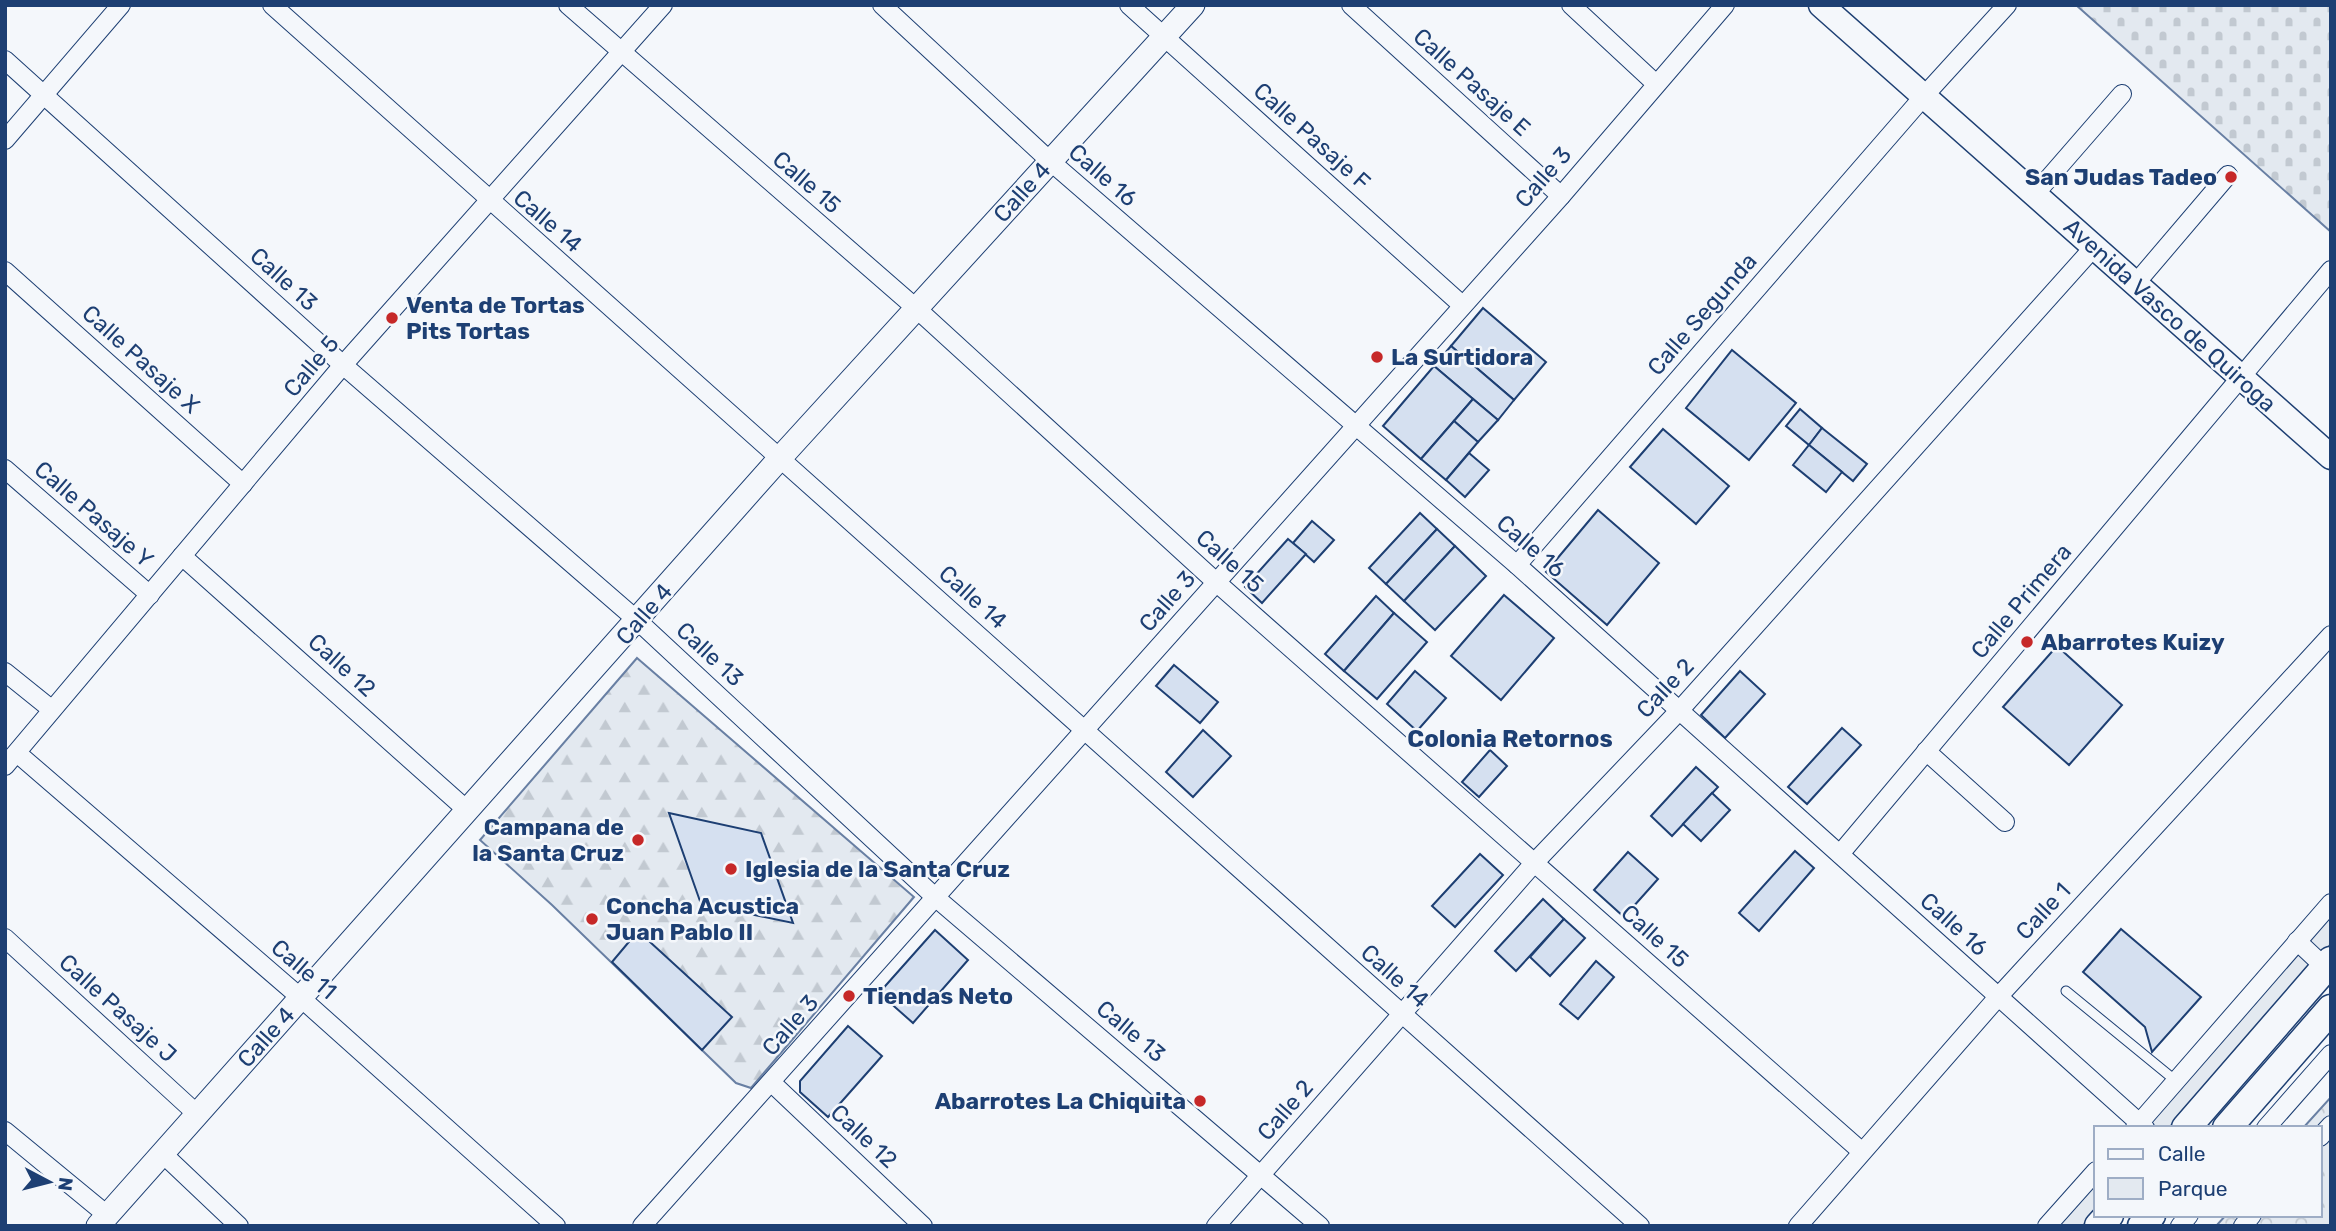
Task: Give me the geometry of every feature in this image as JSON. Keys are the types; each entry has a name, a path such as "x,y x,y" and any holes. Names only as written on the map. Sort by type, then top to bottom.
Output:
{"main road":[{"name":"Avenida Vasco de Quiroga","path":"1821,5 2331,457"},
{"path":"2188,1126 2329,967"},
{"path":"2229,1126 2331,1009"}],"street":[{"path":"5,140 121,5"},
{"name":"Calle 14","path":"272,5 488,201 1640,1226"},
{"name":"Calle 15","path":"568,5 917,309 1216,582 1861,1151"},
{"name":"Calle 5","path":"11,759 343,365 663,5"},
{"name":"Calle 16","path":"882,5 1050,161 1517,565 2139,1126"},
{"name":"Calle Pasaje F","path":"1129,5 1462,305"},
{"name":"Calle 4","path":"102,1220 638,621 780,458 1193,5"},
{"name":"Calle Pasaje E","path":"1351,5 1561,196"},
{"path":"1571,5 1656,83"},
{"name":"Calle 3","path":"642,1226 1561,196 1725,5"},
{"name":"Calle Segunda","path":"1517,565 1924,96 2007,5"},
{"name":"Calle 13","path":"5,60 343,365 638,621 935,897 1321,1226"},
{"path":"2035,194 2122,94"},
{"path":"2136,283 2228,174"},
{"name":"Calle 2","path":"1216,1226 1535,862 1678,712 2094,247"},
{"name":"Calle Primera","path":"1840,854 2331,270"},
{"name":"Calle Pasaje X","path":"5,271 243,484"},
{"name":"Calle Pasaje Y","path":"5,469 150,595"},
{"name":"Calle 12","path":"182,556 468,811"},
{"name":"Calle 1","path":"1798,1226 1998,997 2331,635"},
{"path":"5,672 51,709"},
{"path":"1926,751 2005,822"},
{"name":"Calle 11","path":"11,759 301,998 556,1226"},
{"path":"2139,1126 2331,903"},
{"name":"Calle Pasaje J","path":"5,938 197,1114"},
{"path":"2297,941 2329,967"},
{"path":"2268,1126 2331,1054"},
{"name":"Calle 12","path":"772,1083 923,1226"},
{"path":"5,1130 102,1220"},
{"path":"162,1153 239,1226"},
{"path":"2047,1226 2094,1173"}],"lane":[{"path":"2066,991 2176,1081"}],"green space":[{"path":"2076,5 2331,5 2331,232"},
{"path":"637,658 914,897 751,1088 736,1083 552,905 480,840"},
{"path":"2331,909 2331,944 2171,1126 2139,1126"},
{"path":"2331,1097 2331,1226 2216,1226 2224,1217 2322,1217 2322,1126 2305,1126"},
{"path":"2094,1176 2094,1213 2083,1226 2051,1226"}],"building":[{"path":"1483,308 1546,362 1514,400 1451,346"},
{"path":"1451,346 1514,400 1498,420 1434,366"},
{"path":"1732,350 1796,403 1749,460 1686,408"},
{"path":"1434,366 1473,399 1421,459 1383,426"},
{"path":"1473,399 1498,420 1478,442 1454,421"},
{"path":"1800,409 1822,428 1809,445 1786,426"},
{"path":"1454,421 1478,442 1446,480 1421,459"},
{"path":"1822,428 1867,464 1853,481 1809,445"},
{"path":"1663,429 1729,486 1696,524 1630,467"},
{"path":"1809,445 1842,472 1826,492 1793,465"},
{"path":"1469,453 1489,470 1465,497 1446,480"},
{"path":"1598,510 1659,563 1607,625 1546,572"},
{"path":"1420,513 1437,529 1386,584 1369,568"},
{"path":"1312,521 1334,540 1314,562 1293,543"},
{"path":"1437,529 1455,546 1404,601 1386,584"},
{"path":"1288,539 1306,554 1262,603 1245,587"},
{"path":"1455,546 1486,576 1435,630 1404,601"},
{"path":"1504,595 1554,638 1501,700 1451,656"},
{"path":"1376,596 1394,613 1344,671 1325,654"},
{"path":"1394,613 1427,642 1377,699 1344,671"},
{"path":"2057,646 2122,705 2069,765 2003,707"},
{"path":"1174,665 1218,702 1200,723 1156,686"},
{"path":"1415,671 1446,698 1417,731 1387,704"},
{"path":"1740,671 1765,694 1725,738 1701,715"},
{"path":"1842,728 1861,745 1807,804 1788,787"},
{"path":"1203,730 1231,756 1193,797 1166,772"},
{"path":"1490,750 1507,766 1479,797 1462,782"},
{"path":"1696,767 1718,787 1672,836 1651,816"},
{"path":"1712,793 1730,810 1701,841 1683,824"},
{"name":"Iglesia de la Santa Cruz","path":"669,813 761,833 793,923 701,904"},
{"path":"1795,851 1814,868 1759,931 1739,913"},
{"path":"1628,852 1658,879 1624,917 1594,890"},
{"path":"1480,854 1503,875 1455,927 1432,906"},
{"path":"1543,899 1564,919 1516,971 1495,951"},
{"path":"1564,919 1585,938 1550,976 1530,957"},
{"path":"2121,929 2201,997 2152,1052 2145,1027 2083,972"},
{"path":"935,930 968,960 913,1023 879,993"},
{"path":"638,931 732,1017 702,1050 612,962"},
{"path":"1596,961 1614,977 1578,1019 1560,1004"},
{"path":"848,1026 882,1056 828,1117 800,1092 800,1081"}],"place":[{"name":"San Judas Tadeo","path":"2231,177"},
{"name":"Venta de Tortas Pits Tortas","path":"392,318"},
{"name":"La Surtidora","path":"1377,357"},
{"name":"Abarrotes Kuizy","path":"2027,642"},
{"name":"Campana de la Santa Cruz","path":"638,840"},
{"name":"Iglesia de la Santa Cruz","path":"731,869"},
{"name":"Concha Acustica Juan Pablo II","path":"592,919"},
{"name":"Tiendas Neto","path":"849,996"},
{"name":"Abarrotes La Chiquita","path":"1200,1101"}],"district":[{"name":"Colonia Retornos","path":"1510,739"}]}
